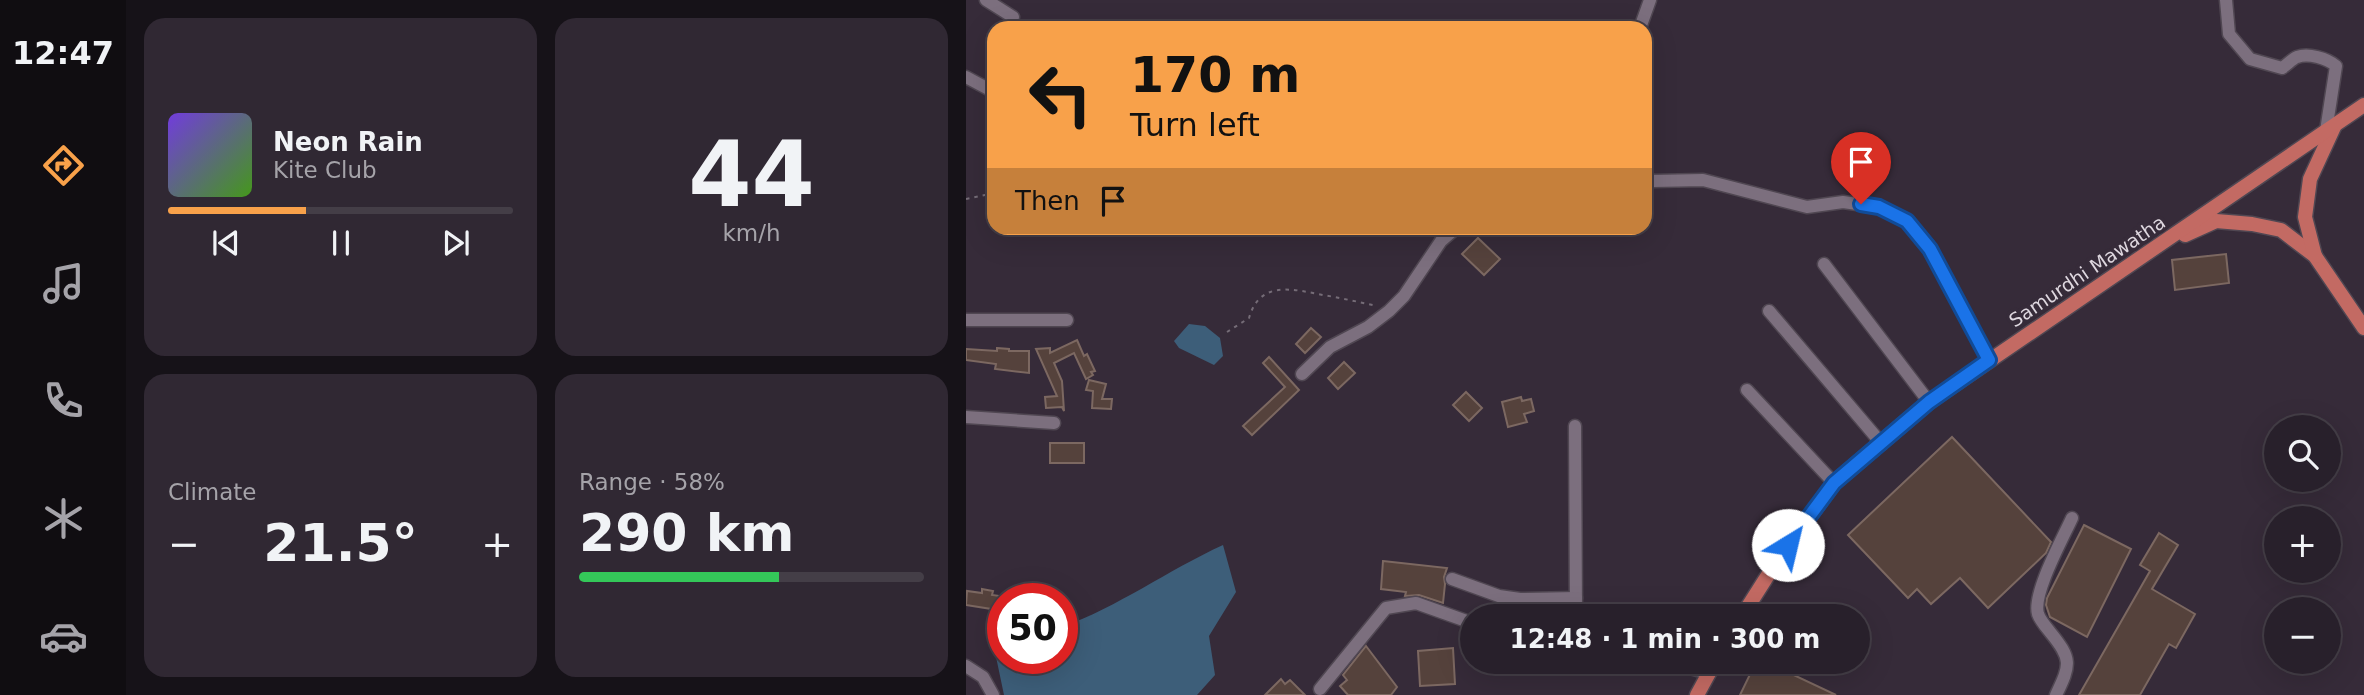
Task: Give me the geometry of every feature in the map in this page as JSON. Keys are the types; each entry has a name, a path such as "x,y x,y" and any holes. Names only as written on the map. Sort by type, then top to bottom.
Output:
{"main road":[{"name":"Samurdhi Mawatha","path":"1750,604 1834,483 1929,402 2364,105"},
{"path":"2315,256 2305,217 2310,179 2330,128"},
{"path":"2150,250 2216,221 2281,230 2315,256 2364,328"},
{"path":"1697,695 1708,674"}],"street":[{"path":"986,0 1013,17"},
{"path":"1642,21 1650,0"},
{"path":"2226,0 2230,34 2250,59 2283,68 2296,57 2311,56 2330,61 2336,66 2330,128"},
{"path":"966,77 987,88"},
{"path":"1652,180 1703,180 1807,207 1843,202 1879,207 1907,221 1930,249 1989,360"},
{"path":"1302,374 1330,347 1368,327 1390,311 1448,235"},
{"path":"1824,264 1929,402"},
{"path":"1769,311 1882,444"},
{"path":"966,320 1067,320"},
{"path":"1747,390 1834,483"},
{"path":"966,417 1054,423"},
{"path":"1575,426 1576,604"},
{"path":"2056,695 2068,670 2068,661 2063,648 2038,614 2037,599 2073,517"},
{"path":"1451,579 1499,596 1520,599 1576,598"},
{"path":"1320,689 1385,608 1416,603 1460,619"},
{"path":"966,666 983,677 993,695"}],"path":[{"path":"966,199 987,194"},
{"path":"1227,332 1249,318 1253,304 1271,291 1286,288 1378,306"}],"water":[{"path":"1189,324 1205,326 1220,338 1223,356 1214,365 1179,348 1174,341"},
{"path":"1223,545 1236,592 1209,636 1215,675 1197,695 1004,695 1000,674 1078,674 1078,621"}],"building":[{"path":"1478,238 1500,259 1484,275 1462,254"},
{"path":"2226,254 2229,283 2175,290 2172,260"},
{"path":"1311,328 1321,337 1305,353 1296,344"},
{"path":"1077,340 1095,371 1086,379 1074,353 1054,363 1062,381 1064,411 1062,407 1046,408 1045,397 1057,396 1036,349 1050,348 1050,353"},
{"path":"997,348 1029,351 1029,373 995,369 996,364 966,360 966,349 997,351"},
{"path":"1269,357 1299,390 1252,435 1243,426 1285,387 1263,363"},
{"path":"1344,362 1355,373 1338,389 1328,378"},
{"path":"1089,380 1106,384 1102,399 1112,399 1111,409 1092,408 1093,391 1086,390"},
{"path":"1466,392 1482,408 1469,421 1453,405"},
{"path":"1521,397 1522,401 1531,399 1534,411 1524,414 1527,422 1508,427 1502,402"},
{"path":"1952,437 2051,542 2046,553 1988,608 1960,578 1931,604 1917,589 1908,598 1848,535"},
{"path":"1050,443 1084,443 1084,463 1050,463"},
{"path":"2084,525 2131,549 2087,637 2050,617 2046,605 2047,598"},
{"path":"2159,533 2178,545 2152,589 2195,614 2176,648 2169,644 2140,695 2079,695 2150,571 2140,565"},
{"path":"1383,561 1447,568 1443,603 1419,595 1405,596 1406,592 1381,589"},
{"path":"982,589 987,590 987,608 966,605 967,591 982,593"},
{"path":"1366,646 1397,687 1391,695 1348,695 1340,686 1347,680 1343,675"},
{"path":"1453,648 1455,684 1420,686 1418,651"},
{"path":"1750,674 1791,674 1836,695 1740,695"},
{"path":"1281,679 1285,684 1290,680 1305,695 1265,695"}],"route":[{"path":"1788,545 1834,483 1929,402 1989,360 1930,249 1907,221 1879,207 1861,204"}]}
